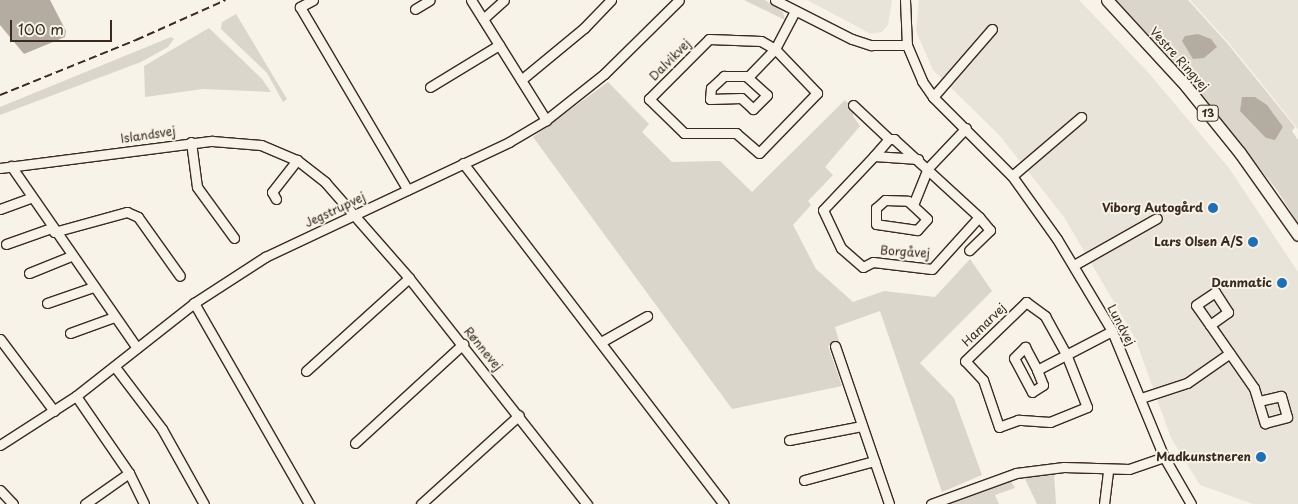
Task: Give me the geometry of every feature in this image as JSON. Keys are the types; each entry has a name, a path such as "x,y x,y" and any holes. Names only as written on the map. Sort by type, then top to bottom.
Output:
{"main road":[{"name":"Vestre Ringvej","path":"1107,0 1186,86 1240,153 1298,235"}],"street":[{"path":"313,0 300,7 408,190"},
{"path":"415,9 430,0"},
{"path":"471,0 546,120"},
{"path":"483,19 504,0"},
{"path":"520,80 571,39 611,0"},
{"name":"Jegstrupvej","path":"0,446 76,396 194,303 265,256 408,190 546,120 604,74 679,0"},
{"path":"775,0 871,45 907,45"},
{"name":"Lundvej","path":"904,0 907,45 914,66 933,97 1012,176 1074,265 1112,331 1164,457 1191,504"},
{"path":"748,77 767,95 753,109 741,98 710,99 711,88 724,76 748,77 774,49 795,11"},
{"path":"933,97 992,29"},
{"name":"Dalvikvej","path":"709,39 761,41 774,49 817,93 759,153 736,133 684,133 649,99 709,39"},
{"path":"430,87 499,45"},
{"path":"853,105 889,138 894,139 928,168 990,230 969,250"},
{"path":"1012,176 1081,117"},
{"path":"913,205 928,168 966,128"},
{"name":"Borgåvej","path":"889,138 823,210 841,248 863,267 873,262 932,269 979,217"},
{"path":"191,142 197,187 234,238"},
{"name":"Islandsvej","path":"0,168 191,142 261,145 297,160 325,182 354,215"},
{"path":"874,156 918,159"},
{"path":"276,199 272,192 297,160"},
{"path":"463,163 724,504"},
{"path":"11,166 30,198 138,348"},
{"path":"0,209 30,198"},
{"name":"Borgåvej","path":"885,200 908,201 913,205 927,219 917,230 876,224 874,221 876,208 885,200"},
{"path":"6,244 53,230 127,212 138,217 180,276"},
{"name":"Rønnevej","path":"354,215 463,344 587,504"},
{"path":"1074,265 1157,218"},
{"path":"29,273 71,256"},
{"path":"306,371 408,278"},
{"path":"48,303 93,287"},
{"name":"Hamarvej","path":"1026,302 1045,316 1066,354 1087,407 1050,422 1018,420 999,427 983,380 965,360 1026,302"},
{"path":"194,303 309,504"},
{"path":"601,342 647,316"},
{"path":"70,333 114,317"},
{"path":"1210,325 1260,401"},
{"path":"1036,370 1112,331"},
{"path":"0,339 54,411"},
{"path":"355,443 463,344"},
{"path":"835,346 889,504"},
{"path":"1141,398 1188,383 1230,353"},
{"path":"114,367 162,429 204,504"},
{"path":"76,396 129,473 144,504"},
{"path":"422,504 519,414"},
{"path":"789,440 862,426"},
{"path":"931,504 997,478 1040,468 1108,470 1129,468 1164,457"},
{"path":"804,480 874,461"},
{"path":"1104,504 1108,470"},
{"path":"85,504 129,473"},
{"path":"0,490 13,504"}],"shaded area":[{"path":"0,0 50,0 66,31 65,37 24,54 0,25"},
{"path":"744,0 765,0 783,12 785,20"},
{"path":"807,0 892,0 888,25 882,32 871,34"},
{"path":"919,0 1079,0 1147,71 1229,168 1298,272 1298,504 1253,504 1200,485 1171,438 1135,338 1064,217 1000,136 933,70 916,31"},
{"path":"1115,0 1188,0 1227,43 1295,127 1292,131 1298,140 1298,223 1277,190 1227,127 1166,53"},
{"path":"1190,0 1298,0 1298,129 1229,43"},
{"path":"236,14 287,99 283,102 267,73 221,29 222,22"},
{"path":"209,28 262,79 271,92 203,89 145,97 144,66"},
{"path":"1198,34 1211,39 1217,47 1204,58 1193,59 1182,41 1185,36"},
{"path":"171,37 174,39 168,47 141,62 0,115 0,107"},
{"path":"608,82 649,124 642,132 672,162 720,161 752,192 845,100 854,109 853,116 860,126 825,167 833,175 808,201 811,205 793,225 816,269 853,302 884,291 935,297 970,259 992,291 920,363 954,398 982,475 942,492 880,311 835,327 839,341 828,346 842,386 732,409 533,137"},
{"path":"1242,97 1255,97 1267,105 1283,127 1275,140 1266,138 1240,111"},
{"path":"1054,473 1056,504 1037,504 1024,477"},
{"path":"1011,481 1015,488 995,495 999,504 948,504"}],"railway":[{"path":"0,95 136,40 226,0"}],"place":[{"name":"Viborg Autogård","path":"1213,208"},
{"name":"Lars Olsen A/S","path":"1253,242"},
{"name":"Danmatic","path":"1282,283"},
{"name":"Madkunstneren","path":"1261,457"}]}
